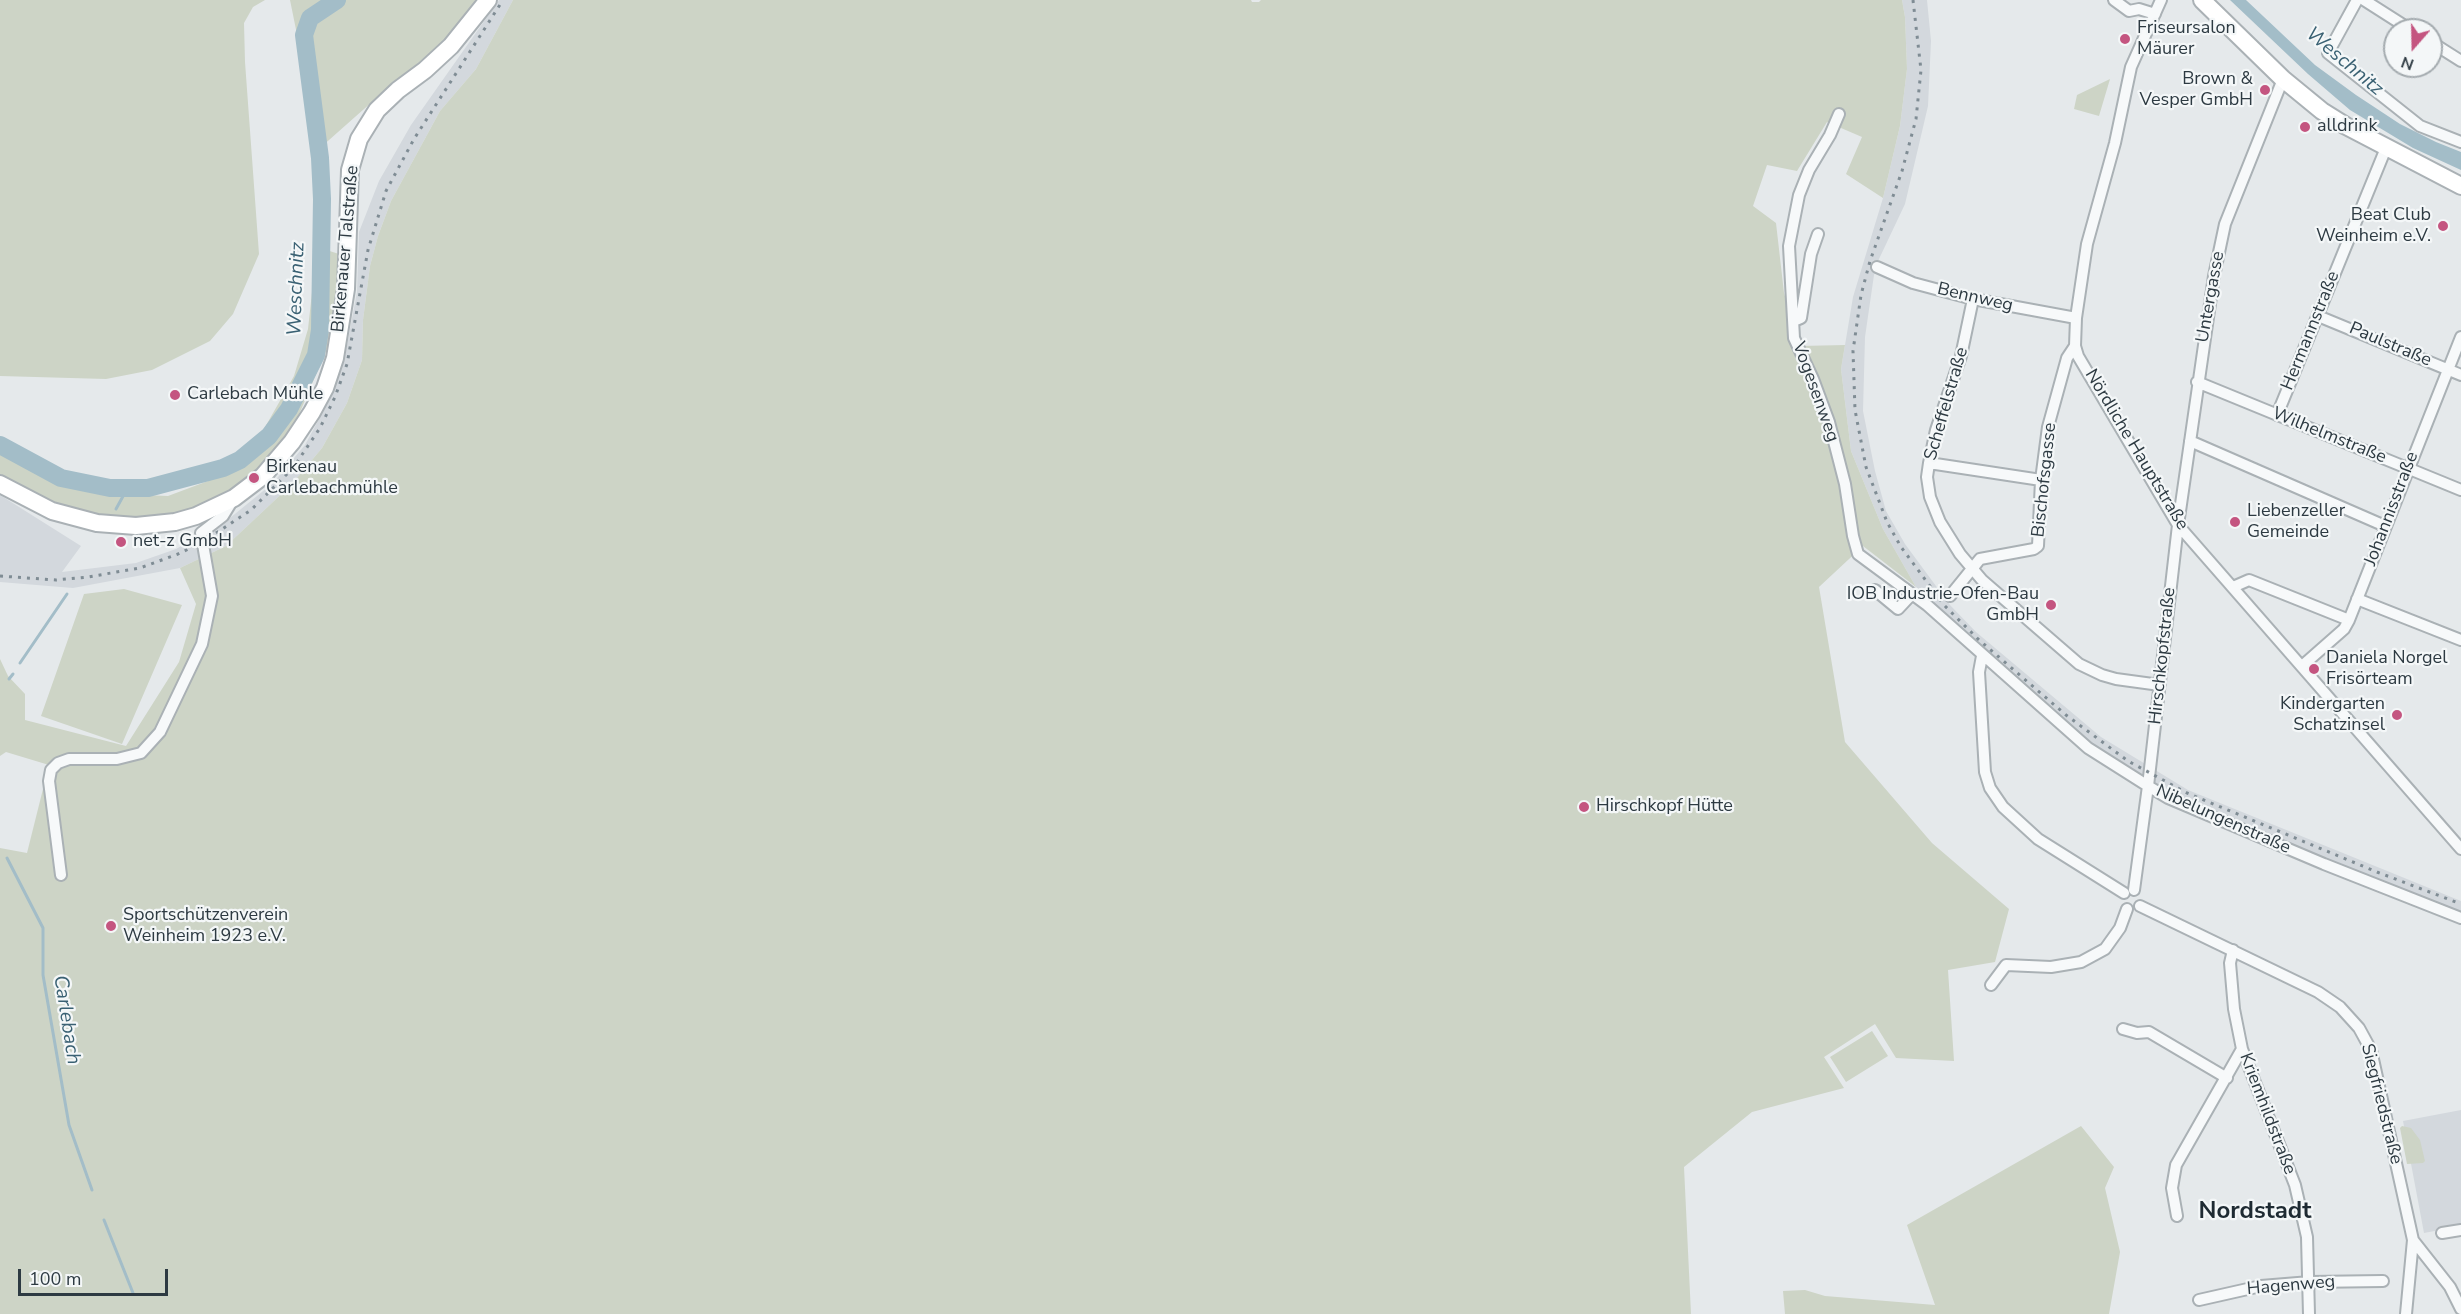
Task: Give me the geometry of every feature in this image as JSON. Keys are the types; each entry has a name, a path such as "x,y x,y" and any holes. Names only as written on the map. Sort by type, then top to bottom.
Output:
{"main road":[{"name":"Birkenauer Talstraße","path":"0,484 52,511 114,526 175,522 196,516 234,498 263,476 292,442 316,404 335,358 346,289 350,170 359,139 377,110 452,46 488,0"},
{"path":"2202,0 2283,79 2322,111 2386,148 2461,186"}],"street":[{"path":"2114,0 2129,11 2139,9 2155,14"},
{"name":"Nördliche Hauptstraße","path":"2161,0 2131,67 2115,143 2087,244 2076,318 2078,356 2178,525 2461,849"},
{"path":"2357,0 2328,53 2420,126 2461,142"},
{"path":"2364,0 2393,18"},
{"path":"2443,50 2461,61"},
{"name":"Untergasse","path":"2178,525 2197,382 2224,224 2283,79"},
{"name":"Vogesenweg","path":"1839,114 1830,135 1809,170 1799,195 1789,246 1794,338 1813,379 1832,433 1845,484 1852,536"},
{"name":"Hermannstraße","path":"2277,415 2386,148"},
{"path":"1794,321 1801,318 1811,254 1818,234"},
{"name":"Bennweg","path":"1877,267 1913,283 1973,299 2076,318"},
{"name":"Scheffelstraße","path":"1973,299 1961,356 1936,430 1929,463 1927,477 1930,497 1940,522 1960,554 1982,580 2079,664 2116,679 2160,685"},
{"name":"Paulstraße","path":"2318,316 2461,375"},
{"name":"Johannisstraße","path":"2302,666 2344,629 2349,620 2461,337"},
{"name":"Bischofsgasse","path":"1972,569 1980,560 2034,549 2038,546 2041,480 2048,427 2067,358 2076,346"},
{"name":"Wilhelmstraße","path":"2197,382 2461,490"},
{"path":"2190,441 2385,526"},
{"path":"1929,463 2041,480"},
{"path":"61,875 50,781 51,771 58,763 69,759 117,759 141,753 160,732 202,644 212,596 201,533 223,516 234,498"},
{"name":"Hirschkopfstraße","path":"2129,892 2148,786 2178,525"},
{"name":"Nibelungenstraße","path":"1852,536 1858,554 1912,594 2088,748 2148,786 2168,798 2324,864 2461,918"},
{"path":"1950,596 1972,569"},
{"path":"2233,587 2249,580 2349,620"},
{"path":"1875,590 1898,609 1912,594"},
{"path":"2357,599 2461,640"},
{"path":"1982,656 1980,672 1985,772 1990,788 2003,807 2038,839 2141,898 2140,906 2136,909 2127,909 2122,905 2121,899 2129,892"},
{"name":"Siegfriedstraße","path":"2140,906 2318,992 2340,1008 2359,1028 2370,1050 2412,1240 2450,1287 2461,1309"},
{"path":"1991,985 2006,966 2051,967 2081,962 2106,949 2120,928 2127,909"},
{"name":"Kriemhildstraße","path":"2233,950 2230,963 2233,998 2242,1049 2295,1185 2307,1237 2310,1282 2308,1314"},
{"path":"2123,1029 2137,1033 2149,1032 2227,1078"},
{"path":"2177,1216 2172,1188 2176,1165 2242,1049"},
{"path":"2442,1233 2461,1230"},
{"path":"2406,1314 2412,1240"},
{"name":"Hagenweg","path":"2199,1300 2261,1286 2310,1282 2383,1281"}],"shaded area":[{"path":"0,0 265,0 253,7 244,23 259,254 233,314 210,341 152,370 106,379 0,376"},
{"path":"290,0 478,0 465,20 438,48 399,78 320,148"},
{"path":"499,0 513,0 476,69 440,111 391,201 370,266 363,320 362,360 347,403 322,448 291,485 226,546 180,568 73,588 0,582 0,495 81,546 62,572 136,563 176,549 225,522 273,483 305,445 332,395 344,361 357,292 359,232 379,181 411,125"},
{"path":"513,0 1251,0 1259,2 1261,0 1902,0 1907,69 1900,126 1883,198 1846,174 1862,137 1827,122 1797,171 1767,165 1753,206 1776,223 1784,293 1800,346 1845,345 1841,369 1851,451 1883,529 1916,587 1863,546 1819,587 1845,742 1932,843 2009,909 1995,962 1948,970 1954,1061 1896,1058 1875,1024 1824,1057 1844,1088 1752,1112 1684,1167 1691,1314 0,1314 0,848 27,853 49,765 6,752 0,756 0,659 8,676 25,694 25,720 126,746 179,662 196,604 180,568 226,546 291,485 322,448 347,403 362,360 363,320 370,266 391,201 440,111 476,69"},
{"path":"1902,0 1927,0 1931,41 1928,106 1905,204 1879,259 1874,275 1865,337 1863,411 1886,511 1905,544 1950,605 1976,632 2101,737 2188,790 2461,901 2461,913 2183,802 2090,745 1916,587 1883,529 1851,451 1841,369 1853,297 1883,198 1900,126 1907,69"},
{"path":"2110,79 2099,116 2074,109 2077,95"},
{"path":"317,247 339,254 336,313 329,344 291,433 277,452 225,497 184,511 139,518 102,518 55,504 0,474 0,442 17,455 73,480 117,494 168,496 208,481 242,454 260,436 294,376 308,329"},
{"path":"124,589 182,605 122,744 41,716 84,594"},
{"path":"1872,1031 1888,1056 1846,1082 1830,1057"},
{"path":"2461,1110 2461,1226 2424,1233 2403,1121"},
{"path":"2081,1126 2114,1167 2105,1188 2120,1252 2109,1314 1785,1314 1783,1291 1805,1290 1825,1296 1935,1305 1907,1225"},
{"path":"2402,1126 2411,1128 2420,1140 2425,1161 2423,1163 2407,1164 2400,1128"}],"water":[{"path":"2230,0 2246,0 2315,65 2400,124 2461,152 2461,170 2413,148 2350,110 2308,74"}],"waterway":[{"name":"Weschnitz","path":"0,445 61,478 110,488 148,488 223,468 240,460 269,436 289,409 316,355 320,330 322,199 320,158 304,35 310,18 337,0"},
{"name":"Carlebach","path":"116,509 127,489"},
{"name":"Carlebach","path":"20,663 67,594"},
{"name":"Carlebach","path":"9,679 13,674"},
{"name":"Carlebach","path":"7,858 43,928 43,975 69,1125 92,1190"},
{"name":"Carlebach","path":"104,1220 133,1293"}],"railway":[{"path":"0,576 56,580 88,577 140,568 178,554 201,543 251,510 293,468 320,428 347,364 368,250 386,191 414,139 503,0"},
{"path":"1913,0 1921,70 1916,119 1902,171 1870,261 1861,295 1853,351 1855,410 1866,467 1887,522 1901,547 1944,605 1978,639 2066,715 2128,761 2187,793 2377,872 2461,904"}],"place":[{"name":"Friseursalon Mäurer","path":"2125,39"},
{"name":"Brown & Vesper GmbH","path":"2265,90"},
{"name":"alldrink","path":"2305,127"},
{"name":"Beat Club Weinheim e.V.","path":"2443,226"},
{"name":"Carlebach Mühle","path":"175,395"},
{"name":"Birkenau Carlebachmühle","path":"254,478"},
{"name":"Liebenzeller Gemeinde","path":"2235,522"},
{"name":"net-z GmbH","path":"121,542"},
{"name":"IOB Industrie-Ofen-Bau GmbH","path":"2051,605"},
{"name":"Daniela Norgel Frisörteam","path":"2314,669"},
{"name":"Kindergarten Schatzinsel","path":"2397,715"},
{"name":"Hirschkopf Hütte","path":"1584,807"},
{"name":"Sportschützenverein Weinheim 1923 e.V.","path":"111,926"}],"district":[{"name":"Nordstadt","path":"2255,1212"}]}
